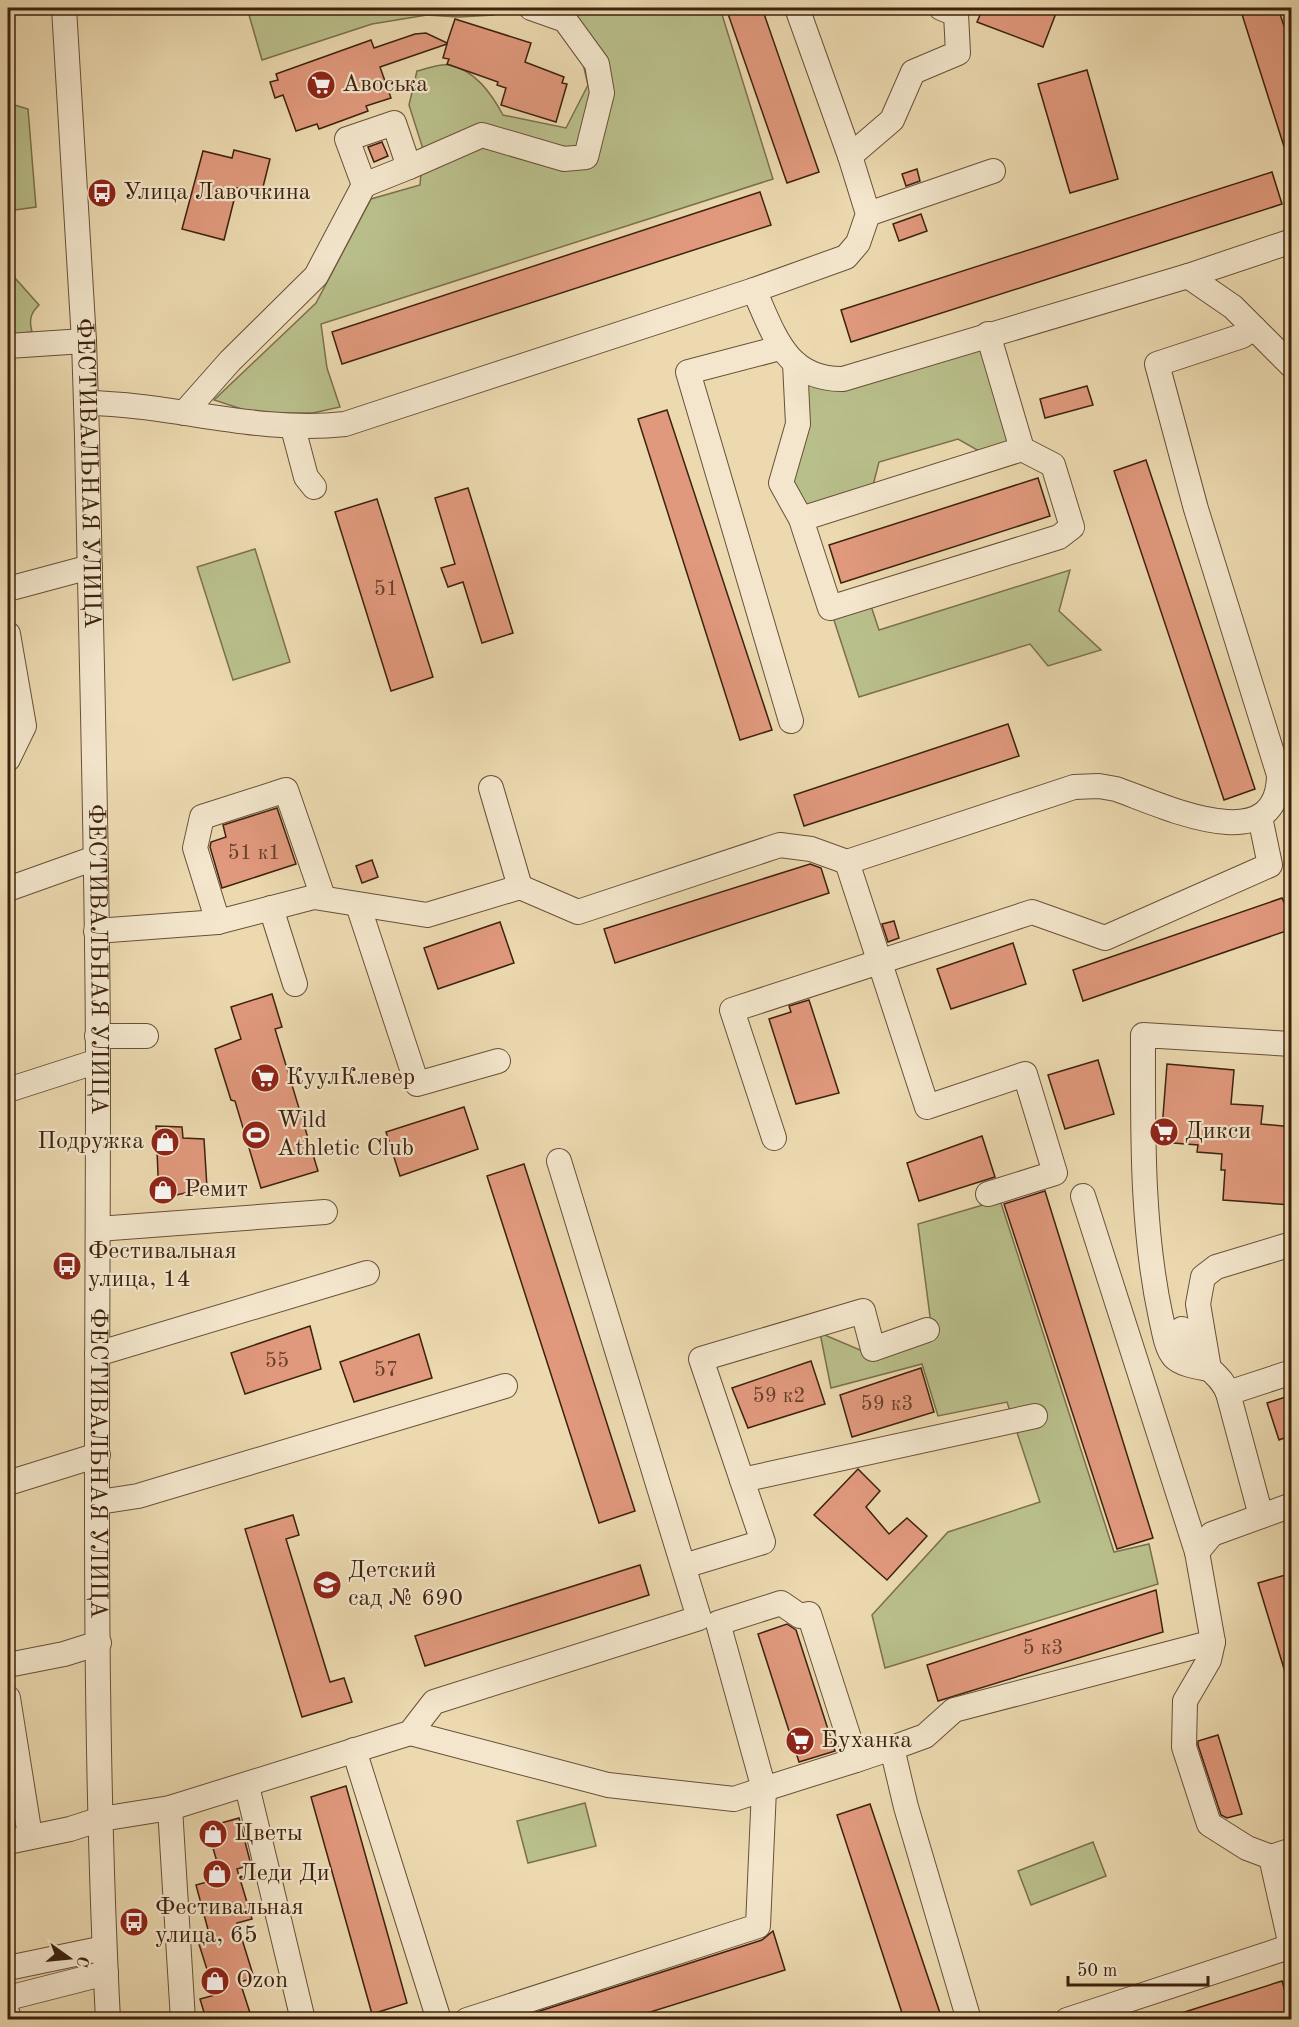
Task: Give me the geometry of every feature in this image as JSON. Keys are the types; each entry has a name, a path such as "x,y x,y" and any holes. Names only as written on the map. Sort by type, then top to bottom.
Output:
{"street":[{"name":"ФЕСТИВАЛЬНАЯ УЛИЦА","path":"64,8 84,341 90,567 98,1061 99,1643 104,1948 108,2019"},
{"path":"184,413 230,362 316,276 364,185 482,135 564,159 586,157 602,93 597,64 565,20 531,8"},
{"path":"86,403 127,404 244,424 293,428 345,424 754,290 846,257 858,243 868,213 797,8"},
{"path":"850,156 892,120 913,72 958,53 956,14 941,8"},
{"path":"364,185 347,139 394,123 409,167"},
{"path":"868,213 993,171"},
{"path":"791,721 688,372 788,356 819,377 843,379 1188,276 1292,241"},
{"path":"1188,276 1226,301 1292,366"},
{"path":"754,290 788,356 798,424 781,483 801,519 830,608 1059,537 1072,527 1053,465 1022,449 801,519"},
{"path":"96,931 218,922 323,897 358,905 427,915 520,887 578,912 780,845 811,849 847,862 1074,788 1099,786 1116,789 1226,824 1260,817 1275,801 1279,775 1196,509 1157,364 1242,336 1254,328"},
{"path":"988,334 1022,449"},
{"path":"8,346 84,341"},
{"path":"293,428 306,477 314,487"},
{"path":"8,589 90,567"},
{"path":"8,634 24,726 8,759"},
{"path":"491,788 520,887"},
{"path":"218,922 195,848 202,817 286,790 323,897"},
{"path":"774,1138 732,1010 1032,912 1105,938 1270,865 1260,817"},
{"path":"8,889 95,858"},
{"path":"847,862 927,1107 1025,1074 1055,1173 988,1194"},
{"path":"358,905 417,1084 498,1061"},
{"path":"272,908 295,984"},
{"path":"1209,1369 1189,1365 1174,1357 1165,1336 1153,1279 1143,1140 1143,1035 1292,1044"},
{"path":"97,1036 146,1036"},
{"path":"8,1090 98,1061"},
{"path":"410,1733 434,1702 699,1618 559,1161"},
{"path":"1067,2019 1291,1946 1281,1853 1247,1848 1209,1824 1184,1747 1185,1701 1209,1660 1213,1642 1197,1552 1083,1196"},
{"path":"98,1229 325,1212"},
{"path":"1209,1369 1198,1304 1203,1277 1216,1267 1292,1244"},
{"path":"97,1354 367,1273"},
{"path":"684,1566 763,1542 701,1359 863,1311 873,1348 927,1330"},
{"path":"1182,1329 1192,1348 1209,1369 1223,1380 1261,1516"},
{"path":"1228,1393 1292,1372"},
{"path":"99,1502 138,1496 505,1386"},
{"path":"742,1480 1035,1416"},
{"path":"8,1483 98,1455"},
{"path":"1197,1552 1212,1534 1292,1505"},
{"path":"467,2019 758,1926 764,1789 718,1623 781,1603 800,1616 809,1614 856,1760"},
{"path":"8,1698 19,1839 70,1829 102,1819 170,1808 247,1786 410,1733 608,1785 734,1799 925,1736 954,1710 1213,1642"},
{"path":"8,1665 64,1654 99,1643"},
{"path":"892,1748 906,1807 969,2019"},
{"path":"354,1750 439,2019"},
{"path":"247,1786 303,2019"},
{"path":"170,1808 183,2019"},
{"path":"8,1968 104,1948"},
{"path":"8,1998 106,1973"}],"green space":[{"path":"247,8 495,8 494,15 458,17 427,15 372,24 262,60"},
{"path":"560,8 720,8 773,179 321,324 327,368 340,407 313,413 254,413 214,400 316,303 371,199 420,185 423,149 409,105 417,71 441,65 458,68 467,72 481,84 503,115 566,128 588,85 571,12"},
{"path":"8,103 28,109 36,207 8,211"},
{"path":"8,265 15,278 39,305 31,317 32,332 8,335"},
{"path":"988,334 1022,449 993,459 958,439 879,462 870,497 801,519 781,483 795,363 811,374"},
{"path":"255,549 290,662 233,680 197,567"},
{"path":"1070,570 1059,611 1101,650 1048,666 1030,644 859,697 830,608 868,597 879,630"},
{"path":"1000,1200 1114,1552 1149,1544 1158,1584 885,1668 872,1615 948,1532 1040,1502 1007,1402 938,1416 922,1364 831,1388 820,1333 867,1353 932,1332 918,1224"},
{"path":"585,1803 596,1846 528,1863 517,1821"},
{"path":"1093,1842 1106,1876 1031,1905 1018,1871"}],"building":[{"path":"726,8 762,8 819,172 787,183"},
{"path":"983,8 1058,8 1043,47 977,22"},
{"path":"1240,8 1278,8 1292,50 1292,158 1288,159"},
{"path":"455,19 531,43 525,62 564,77 562,83 567,84 556,122 501,105 506,88 497,85 498,82 447,64 449,59 443,58 447,44 380,67 391,98 366,106 368,111 319,129 317,124 296,131 283,95 275,98 270,82 278,80 276,74 371,40 374,48 415,34 426,33 447,43"},
{"path":"1087,70 1118,179 1070,193 1038,84"},
{"path":"382,142 388,156 374,162 368,147"},
{"path":"234,150 270,159 261,195 237,188 224,240 182,229 203,151 232,158"},
{"path":"917,169 920,181 906,186 902,174"},
{"path":"1272,172 1282,204 851,342 841,310"},
{"path":"760,192 771,225 342,364 332,332"},
{"path":"921,214 927,231 899,241 893,224"},
{"path":"1087,386 1093,405 1045,418 1040,399"},
{"path":"667,410 772,730 740,740 638,419"},
{"path":"1146,460 1255,789 1224,800 1114,471"},
{"path":"1038,478 1050,516 841,583 829,545"},
{"path":"468,488 513,633 482,643 463,582 448,587 441,568 455,564 435,498"},
{"path":"377,499 433,677 391,691 335,512"},
{"path":"1008,724 1019,756 804,826 794,795"},
{"path":"277,808 296,864 222,888 210,847 211,842 226,837 223,825"},
{"path":"372,860 378,877 362,883 356,866"},
{"path":"810,864 821,868 829,893 615,963 604,929"},
{"path":"1282,898 1292,920 1292,929 1083,1001 1073,970"},
{"path":"894,921 899,938 888,942 882,924"},
{"path":"500,922 514,963 438,989 424,948"},
{"path":"1013,943 1026,984 951,1009 937,969"},
{"path":"272,994 282,1027 275,1029 318,1171 261,1188 235,1101 231,1100 215,1049 241,1039 231,1007"},
{"path":"809,1000 839,1093 796,1104 769,1019 791,1012 789,1006"},
{"path":"1098,1060 1114,1114 1065,1129 1048,1075"},
{"path":"1167,1064 1234,1070 1231,1104 1263,1106 1261,1124 1292,1127 1292,1205 1223,1200 1225,1170 1221,1170 1222,1154 1197,1152 1198,1145 1161,1142"},
{"path":"464,1107 478,1149 400,1176 386,1132"},
{"path":"156,1126 182,1127 183,1138 204,1139 207,1188 159,1199"},
{"path":"982,1136 995,1177 919,1201 907,1163"},
{"path":"524,1164 635,1511 599,1523 487,1176"},
{"path":"1045,1191 1153,1538 1117,1549 1004,1204"},
{"path":"310,1326 321,1369 245,1394 231,1353"},
{"path":"419,1334 432,1378 354,1402 340,1362"},
{"path":"811,1361 825,1404 748,1428 732,1388"},
{"path":"921,1368 934,1412 852,1437 840,1395"},
{"path":"1292,1395 1292,1435 1279,1440 1267,1403"},
{"path":"858,1469 880,1491 866,1507 889,1534 907,1518 927,1536 887,1580 814,1515"},
{"path":"293,1515 299,1535 286,1539 330,1682 344,1678 352,1702 302,1717 245,1529"},
{"path":"640,1565 649,1595 425,1666 415,1636"},
{"path":"1292,1573 1292,1682 1288,1682 1258,1583"},
{"path":"1156,1590 1163,1632 938,1701 927,1665"},
{"path":"787,1624 796,1630 835,1751 799,1762 758,1634"},
{"path":"1218,1735 1242,1814 1227,1818 1221,1815 1198,1745 1198,1741"},
{"path":"346,1786 407,2003 372,2014 311,1797"},
{"path":"870,1804 942,2019 904,2019 837,1815"},
{"path":"239,1818 251,1865 237,1869 252,1919 237,1923 254,1978 240,1982 252,2019 206,2019 200,1999 215,1995 198,1941 210,1937 196,1885 214,1880 211,1871 219,1869 207,1827"},
{"path":"773,1931 785,1970 628,2019 515,2019 762,1940"},
{"path":"1282,1981 1292,2013 1272,2019 1173,2019 1172,2016"}],"place":[{"name":"Авоська","path":"321,85"},
{"name":"Улица Лавочкина","path":"102,193"},
{"name":"КуулКлевер","path":"265,1078"},
{"name":"Дикси","path":"1164,1132"},
{"name":"Wild Athletic Club","path":"256,1135"},
{"name":"Подружка","path":"165,1142"},
{"name":"Ремит","path":"163,1190"},
{"name":"Фестивальная улица, 14","path":"67,1266"},
{"name":"Детский сад № 690","path":"327,1585"},
{"name":"Буханка","path":"800,1741"},
{"name":"Цветы","path":"213,1834"},
{"name":"Леди Ди","path":"217,1874"},
{"name":"Фестивальная улица, 65","path":"134,1922"},
{"name":"Ozon","path":"215,1981"}]}
